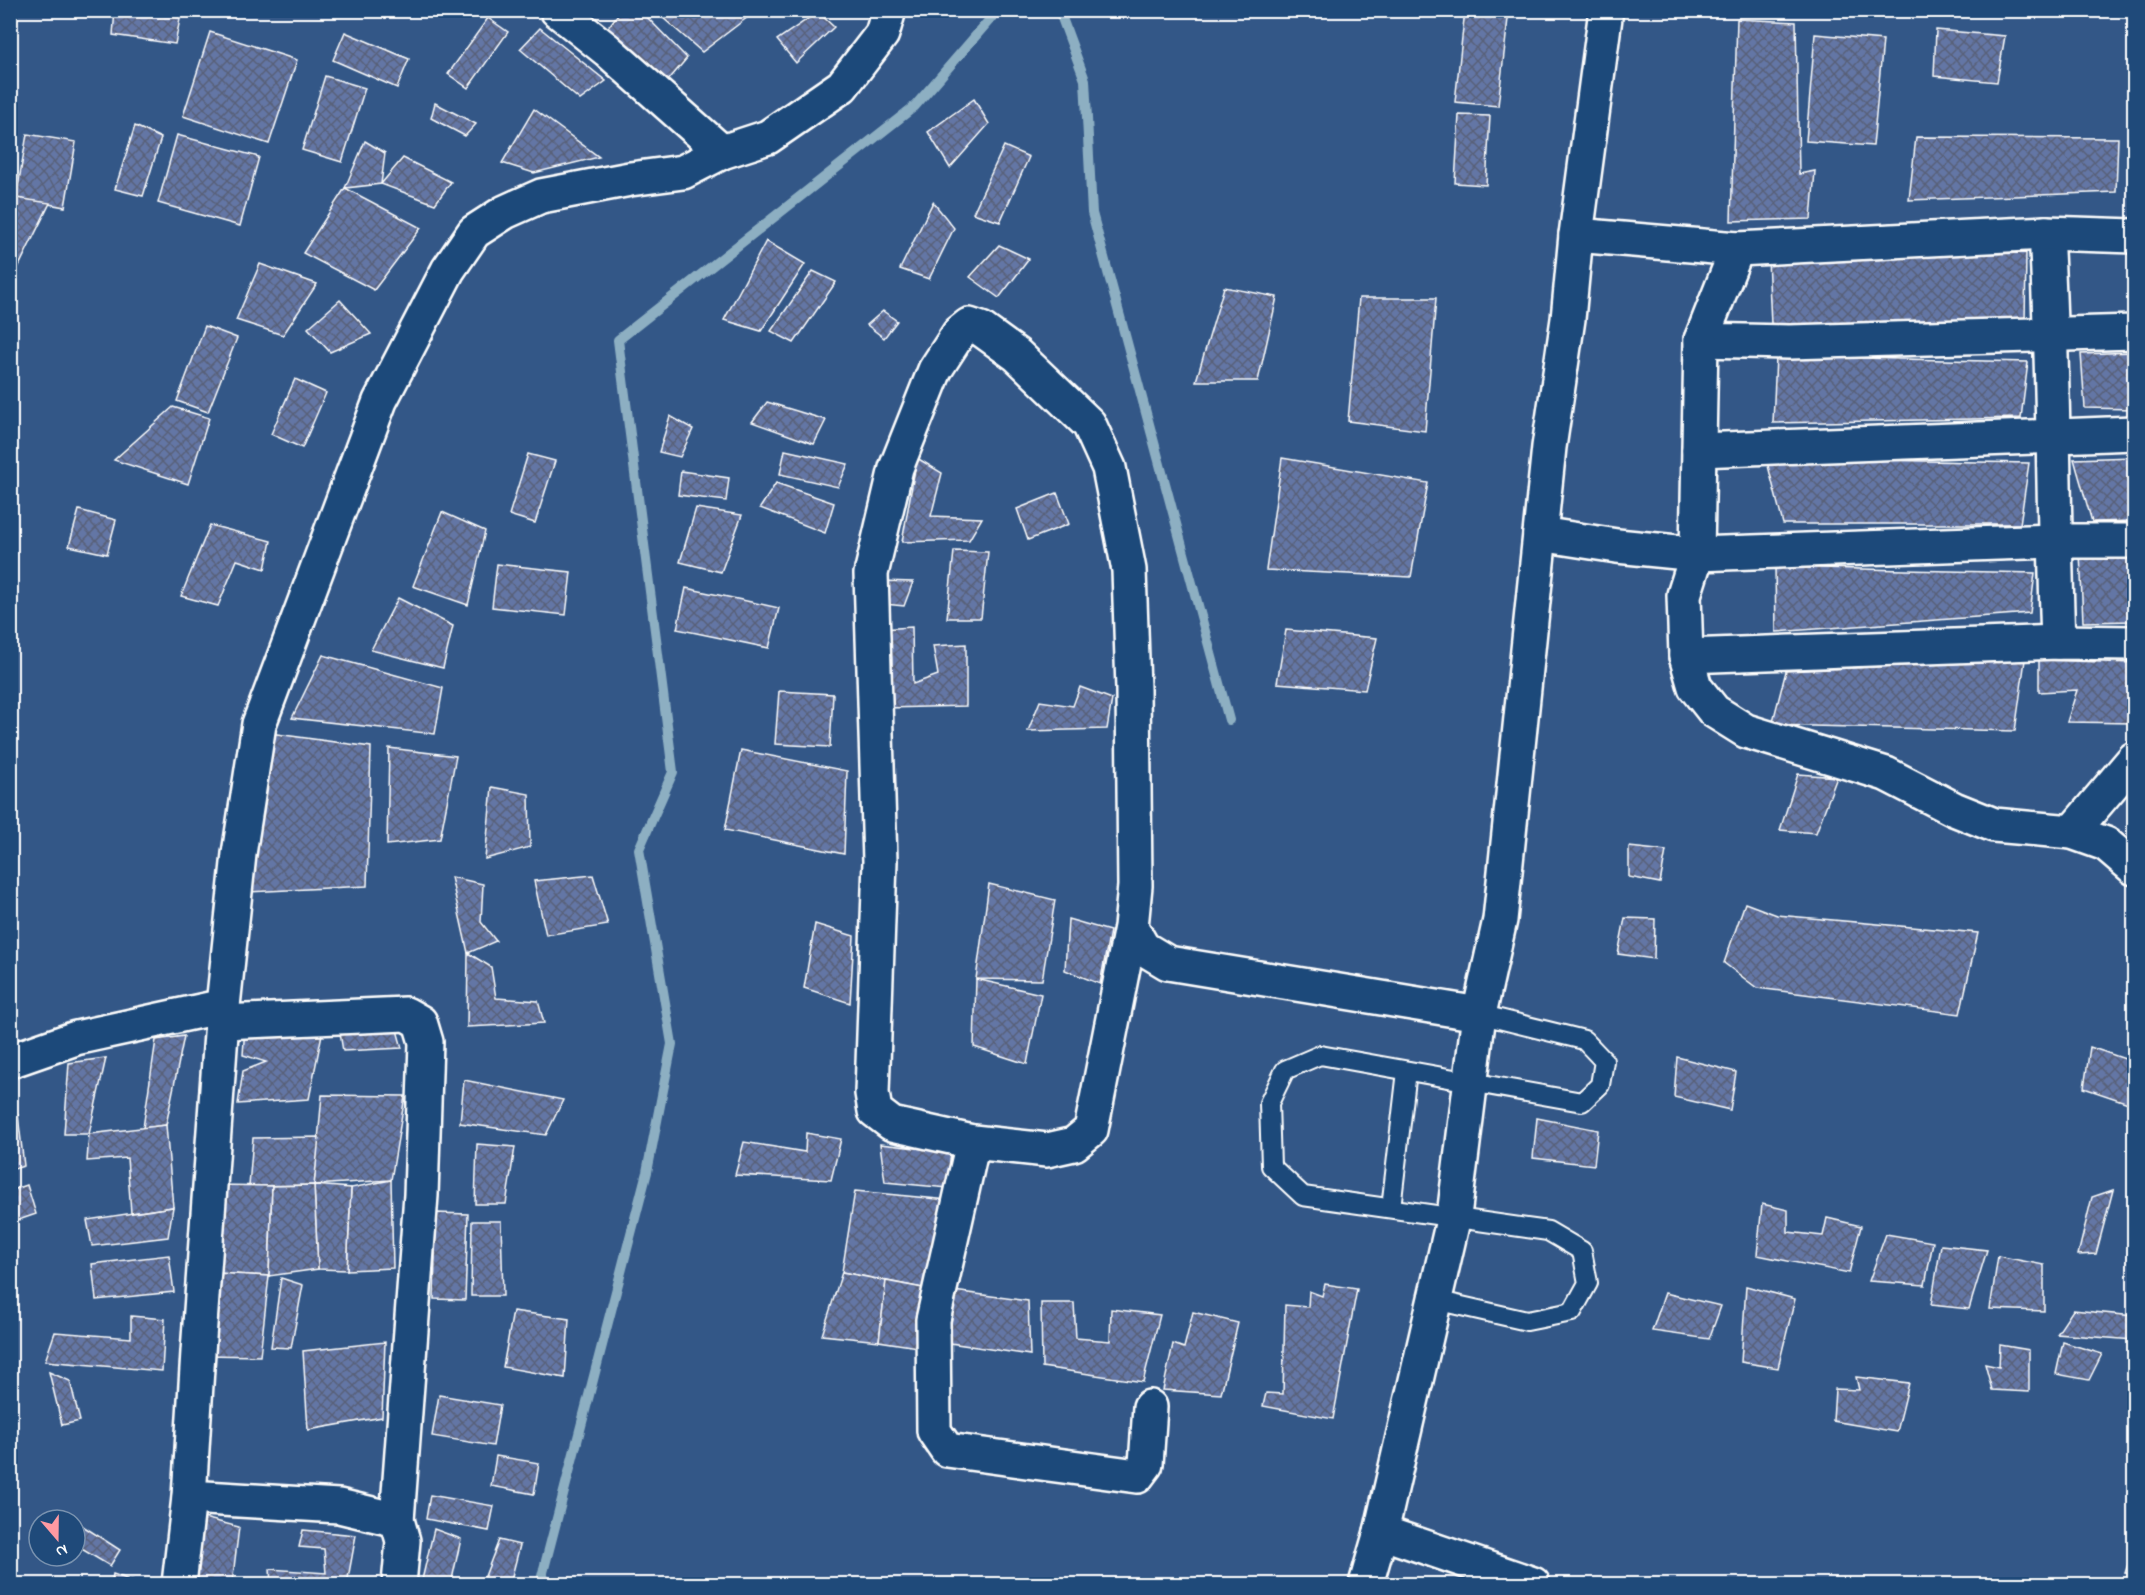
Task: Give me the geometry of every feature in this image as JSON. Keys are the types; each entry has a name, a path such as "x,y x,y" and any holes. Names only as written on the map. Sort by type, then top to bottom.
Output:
{"street":[{"path":"557,10 607,50 722,152"},
{"path":"179,1584 189,1497 223,1014 238,854 259,724 380,401 448,270 474,232 505,212 541,196 630,179 683,172 722,152 768,137 842,86 882,34 889,10"},
{"path":"1366,1584 1381,1532 1454,1216 1479,1014 1500,920 1549,447 1568,319 1576,236 1606,10"},
{"path":"1576,236 1737,249 2046,233 2134,236"},
{"path":"2046,233 2052,336 2054,541 2058,642"},
{"path":"1737,249 1701,340 1697,554 1684,595 1686,656 1695,687 1714,711 1746,731 1886,774 1954,809 1995,825 2072,832 2106,844 2134,868"},
{"path":"969,325 981,330 1017,356 1089,424 1109,468 1129,570 1135,886 1131,927 1091,1130 1074,1144 1047,1150 973,1143 892,1124 875,1111 872,1093 880,861 871,574 896,468 935,370 959,333 969,325"},
{"path":"1701,340 1788,342 2134,332"},
{"path":"1699,450 2134,433"},
{"path":"1540,534 1617,546 1697,554 2054,541 2134,542"},
{"path":"1686,656 2058,642 2134,643"},
{"path":"2072,832 2134,759"},
{"path":"1131,927 1143,948 1168,963 1479,1014"},
{"path":"10,1061 76,1038 223,1014 406,1014 420,1022 426,1042 421,1195 397,1520 403,1541 399,1584"},
{"path":"973,1143 933,1320 934,1431 947,1450 1137,1476 1146,1464 1150,1407"},
{"path":"189,1497 339,1506 397,1520"},
{"path":"1381,1532 1533,1584"}],"lane":[{"path":"1435,1300 1527,1321 1572,1312 1588,1283 1582,1251 1548,1230 1303,1196 1271,1166 1269,1103 1285,1070 1320,1055 1582,1102 1600,1085 1604,1061 1584,1040 1479,1014"},
{"path":"1391,1208 1407,1071"}],"building":[{"path":"115,10 181,14 175,44 113,35"},
{"path":"621,10 640,10 687,58 667,82 607,29"},
{"path":"654,10 742,10 748,17 702,52"},
{"path":"1465,10 1509,10 1498,106 1455,102"},
{"path":"818,12 834,27 796,63 777,40"},
{"path":"488,18 508,32 468,88 448,74"},
{"path":"1737,19 1796,22 1799,174 1815,171 1811,219 1731,221"},
{"path":"540,28 606,81 580,100 520,49"},
{"path":"1936,30 2005,36 1997,82 1934,76"},
{"path":"210,32 297,60 269,144 183,116"},
{"path":"345,32 409,59 397,88 333,60"},
{"path":"1815,34 1883,40 1873,146 1806,141"},
{"path":"325,76 365,88 342,162 302,150"},
{"path":"974,99 989,124 950,168 928,132"},
{"path":"435,103 476,124 465,136 431,118"},
{"path":"534,109 599,157 534,173 502,163"},
{"path":"1459,115 1490,116 1486,185 1455,183"},
{"path":"135,126 161,138 143,196 115,189"},
{"path":"27,134 76,142 65,207 16,198"},
{"path":"177,135 259,157 240,226 158,203"},
{"path":"1916,137 2118,138 2116,192 1909,200"},
{"path":"365,141 385,153 381,184 345,188"},
{"path":"1004,146 1029,157 1000,222 973,213"},
{"path":"403,158 451,182 435,204 381,184"},
{"path":"345,188 421,228 374,290 303,253"},
{"path":"16,198 50,203 15,274 10,272 10,213"},
{"path":"933,202 954,228 929,279 900,269"},
{"path":"766,241 805,264 761,331 724,320"},
{"path":"999,245 1029,259 999,298 970,277"},
{"path":"2026,253 2025,323 1771,324 1768,259"},
{"path":"260,264 317,284 283,335 236,320"},
{"path":"813,271 836,282 794,343 771,331"},
{"path":"10,274 15,274 15,300 10,300"},
{"path":"1224,287 1277,297 1258,381 1196,381"},
{"path":"1359,298 1436,298 1425,431 1348,421"},
{"path":"340,300 371,334 330,352 308,328"},
{"path":"883,311 897,321 884,338 867,325"},
{"path":"205,326 237,338 208,412 177,401"},
{"path":"2134,352 2134,409 2085,408 2081,354"},
{"path":"1776,356 2028,362 2021,418 1773,423"},
{"path":"295,379 326,393 302,448 271,434"},
{"path":"767,402 826,420 814,444 752,422"},
{"path":"173,407 209,418 188,484 114,460"},
{"path":"670,416 693,429 680,457 659,452"},
{"path":"785,450 848,464 838,487 780,474"},
{"path":"528,454 555,461 535,523 509,515"},
{"path":"2134,457 2134,521 2092,522 2074,459"},
{"path":"917,458 942,473 931,516 982,518 969,540 902,542"},
{"path":"1282,458 1428,483 1411,577 1266,570"},
{"path":"1766,458 2029,463 2020,524 1783,524"},
{"path":"681,471 729,478 726,501 678,495"},
{"path":"776,483 834,503 825,533 760,508"},
{"path":"1057,493 1069,524 1028,540 1017,509"},
{"path":"696,508 742,515 721,572 680,562"},
{"path":"79,510 116,520 107,554 69,546"},
{"path":"442,512 485,531 468,605 413,586"},
{"path":"210,525 271,541 265,569 237,560 218,606 181,596"},
{"path":"954,551 988,552 981,618 947,618"},
{"path":"2080,552 2134,555 2134,621 2083,622"},
{"path":"497,564 571,572 566,615 492,607"},
{"path":"1775,567 2035,573 2030,613 1776,632"},
{"path":"881,581 913,582 904,606 875,603"},
{"path":"686,588 779,608 769,648 677,629"},
{"path":"398,598 453,626 443,668 371,650"},
{"path":"912,627 913,684 938,675 933,646 966,644 966,706 887,708 881,629"},
{"path":"1286,630 1377,638 1365,690 1277,683"},
{"path":"323,655 443,688 435,734 292,718"},
{"path":"2025,660 2015,731 1772,725 1786,671"},
{"path":"2039,660 2134,663 2134,723 2067,722 2077,690 2039,692"},
{"path":"1080,687 1112,699 1107,729 1028,731 1040,701 1073,706"},
{"path":"779,691 833,694 830,747 775,744"},
{"path":"262,732 371,747 367,886 248,892"},
{"path":"389,748 456,756 440,839 387,845"},
{"path":"741,750 847,771 844,854 725,830"},
{"path":"1798,774 1837,777 1816,833 1780,830"},
{"path":"492,787 529,794 530,847 485,859"},
{"path":"1629,847 1666,851 1660,883 1629,877"},
{"path":"593,875 608,925 546,935 534,881"},
{"path":"451,877 483,884 481,922 496,941 468,953"},
{"path":"989,884 1055,900 1042,980 976,979"},
{"path":"1745,903 1777,915 1978,933 1960,1014 1757,988 1724,963"},
{"path":"1625,918 1655,919 1654,959 1618,954"},
{"path":"1068,919 1110,931 1100,984 1065,970"},
{"path":"815,924 854,936 850,1003 804,988"},
{"path":"468,953 491,967 496,998 538,1001 544,1023 467,1027"},
{"path":"976,979 1041,994 1027,1064 974,1047"},
{"path":"394,1019 402,1048 343,1051 338,1021"},
{"path":"245,1027 323,1029 309,1099 238,1104 243,1071 266,1062 243,1055"},
{"path":"184,1036 166,1125 143,1128 156,1040"},
{"path":"2090,1047 2134,1062 2134,1105 2084,1088"},
{"path":"1677,1057 1736,1072 1730,1110 1674,1097"},
{"path":"106,1058 89,1134 64,1134 69,1063"},
{"path":"464,1080 563,1100 546,1135 460,1123"},
{"path":"322,1095 405,1096 391,1180 314,1185"},
{"path":"18,1115 24,1166 10,1170 10,1116"},
{"path":"1537,1118 1598,1130 1594,1165 1533,1158"},
{"path":"166,1125 173,1207 131,1213 127,1158 87,1161 89,1134"},
{"path":"806,1133 841,1139 831,1180 735,1175 744,1142 805,1152"},
{"path":"319,1137 314,1185 249,1186 253,1138"},
{"path":"477,1144 515,1147 506,1204 475,1204"},
{"path":"880,1144 951,1152 948,1188 885,1182"},
{"path":"391,1180 393,1268 347,1270 351,1188"},
{"path":"27,1185 36,1214 10,1223 10,1191"},
{"path":"217,1185 272,1186 269,1276 216,1273"},
{"path":"314,1185 351,1188 347,1270 318,1269"},
{"path":"314,1185 318,1269 269,1276 272,1186"},
{"path":"2113,1190 2096,1254 2078,1255 2092,1197"},
{"path":"855,1191 948,1200 928,1289 842,1272"},
{"path":"1762,1204 1788,1210 1788,1232 1823,1236 1827,1218 1861,1226 1849,1273 1757,1255"},
{"path":"173,1207 168,1237 92,1246 87,1220"},
{"path":"436,1213 468,1214 465,1300 434,1299"},
{"path":"472,1221 501,1221 503,1296 471,1296"},
{"path":"1886,1234 1933,1242 1925,1285 1869,1281"},
{"path":"1941,1245 1987,1250 1969,1309 1931,1305"},
{"path":"169,1255 174,1292 96,1300 92,1264"},
{"path":"1998,1256 2044,1265 2044,1311 1990,1309"},
{"path":"842,1272 886,1281 879,1341 822,1335"},
{"path":"216,1273 269,1276 260,1356 206,1355"},
{"path":"281,1278 303,1285 291,1348 271,1347"},
{"path":"886,1281 928,1289 917,1347 879,1341"},
{"path":"1325,1284 1357,1289 1333,1419 1263,1406 1266,1393 1283,1394 1285,1305 1308,1307 1309,1291 1322,1296"},
{"path":"1746,1286 1795,1299 1778,1368 1741,1362"},
{"path":"946,1290 1028,1301 1030,1355 937,1341"},
{"path":"1665,1293 1721,1306 1709,1339 1652,1331"},
{"path":"1041,1303 1074,1303 1076,1338 1110,1341 1111,1309 1160,1315 1143,1382 1042,1367"},
{"path":"2073,1310 2134,1316 2134,1340 2057,1334"},
{"path":"513,1311 569,1319 565,1378 503,1367"},
{"path":"1193,1312 1238,1323 1221,1394 1163,1390 1173,1344 1184,1348"},
{"path":"131,1316 165,1319 162,1371 45,1361 55,1332 131,1338"},
{"path":"385,1342 382,1417 308,1430 303,1351"},
{"path":"2063,1342 2102,1354 2089,1380 2056,1374"},
{"path":"2000,1345 2029,1350 2029,1392 1992,1390 1985,1364 1999,1367"},
{"path":"49,1372 70,1381 80,1421 62,1425"},
{"path":"1856,1377 1909,1383 1897,1432 1833,1421 1835,1389 1859,1390"},
{"path":"439,1395 500,1405 493,1446 432,1436"},
{"path":"496,1456 539,1463 534,1494 491,1486"},
{"path":"430,1495 494,1506 489,1531 426,1519"},
{"path":"200,1517 239,1527 232,1584 193,1584"},
{"path":"87,1529 120,1550 110,1566 87,1552"},
{"path":"434,1529 461,1539 451,1584 421,1584"},
{"path":"303,1530 356,1535 347,1584 271,1584 270,1569 326,1573 324,1549 299,1547"},
{"path":"499,1540 520,1545 510,1584 482,1584"},
{"path":"2134,1547 2134,1574 2125,1573"},
{"path":"113,1574 138,1583 111,1584"}],"waterway":[{"path":"540,1584 647,1172 672,1044 639,849 673,772 618,340 915,106 992,17 993,10"},
{"path":"1059,10 1085,80 1092,213 1229,720"}]}
